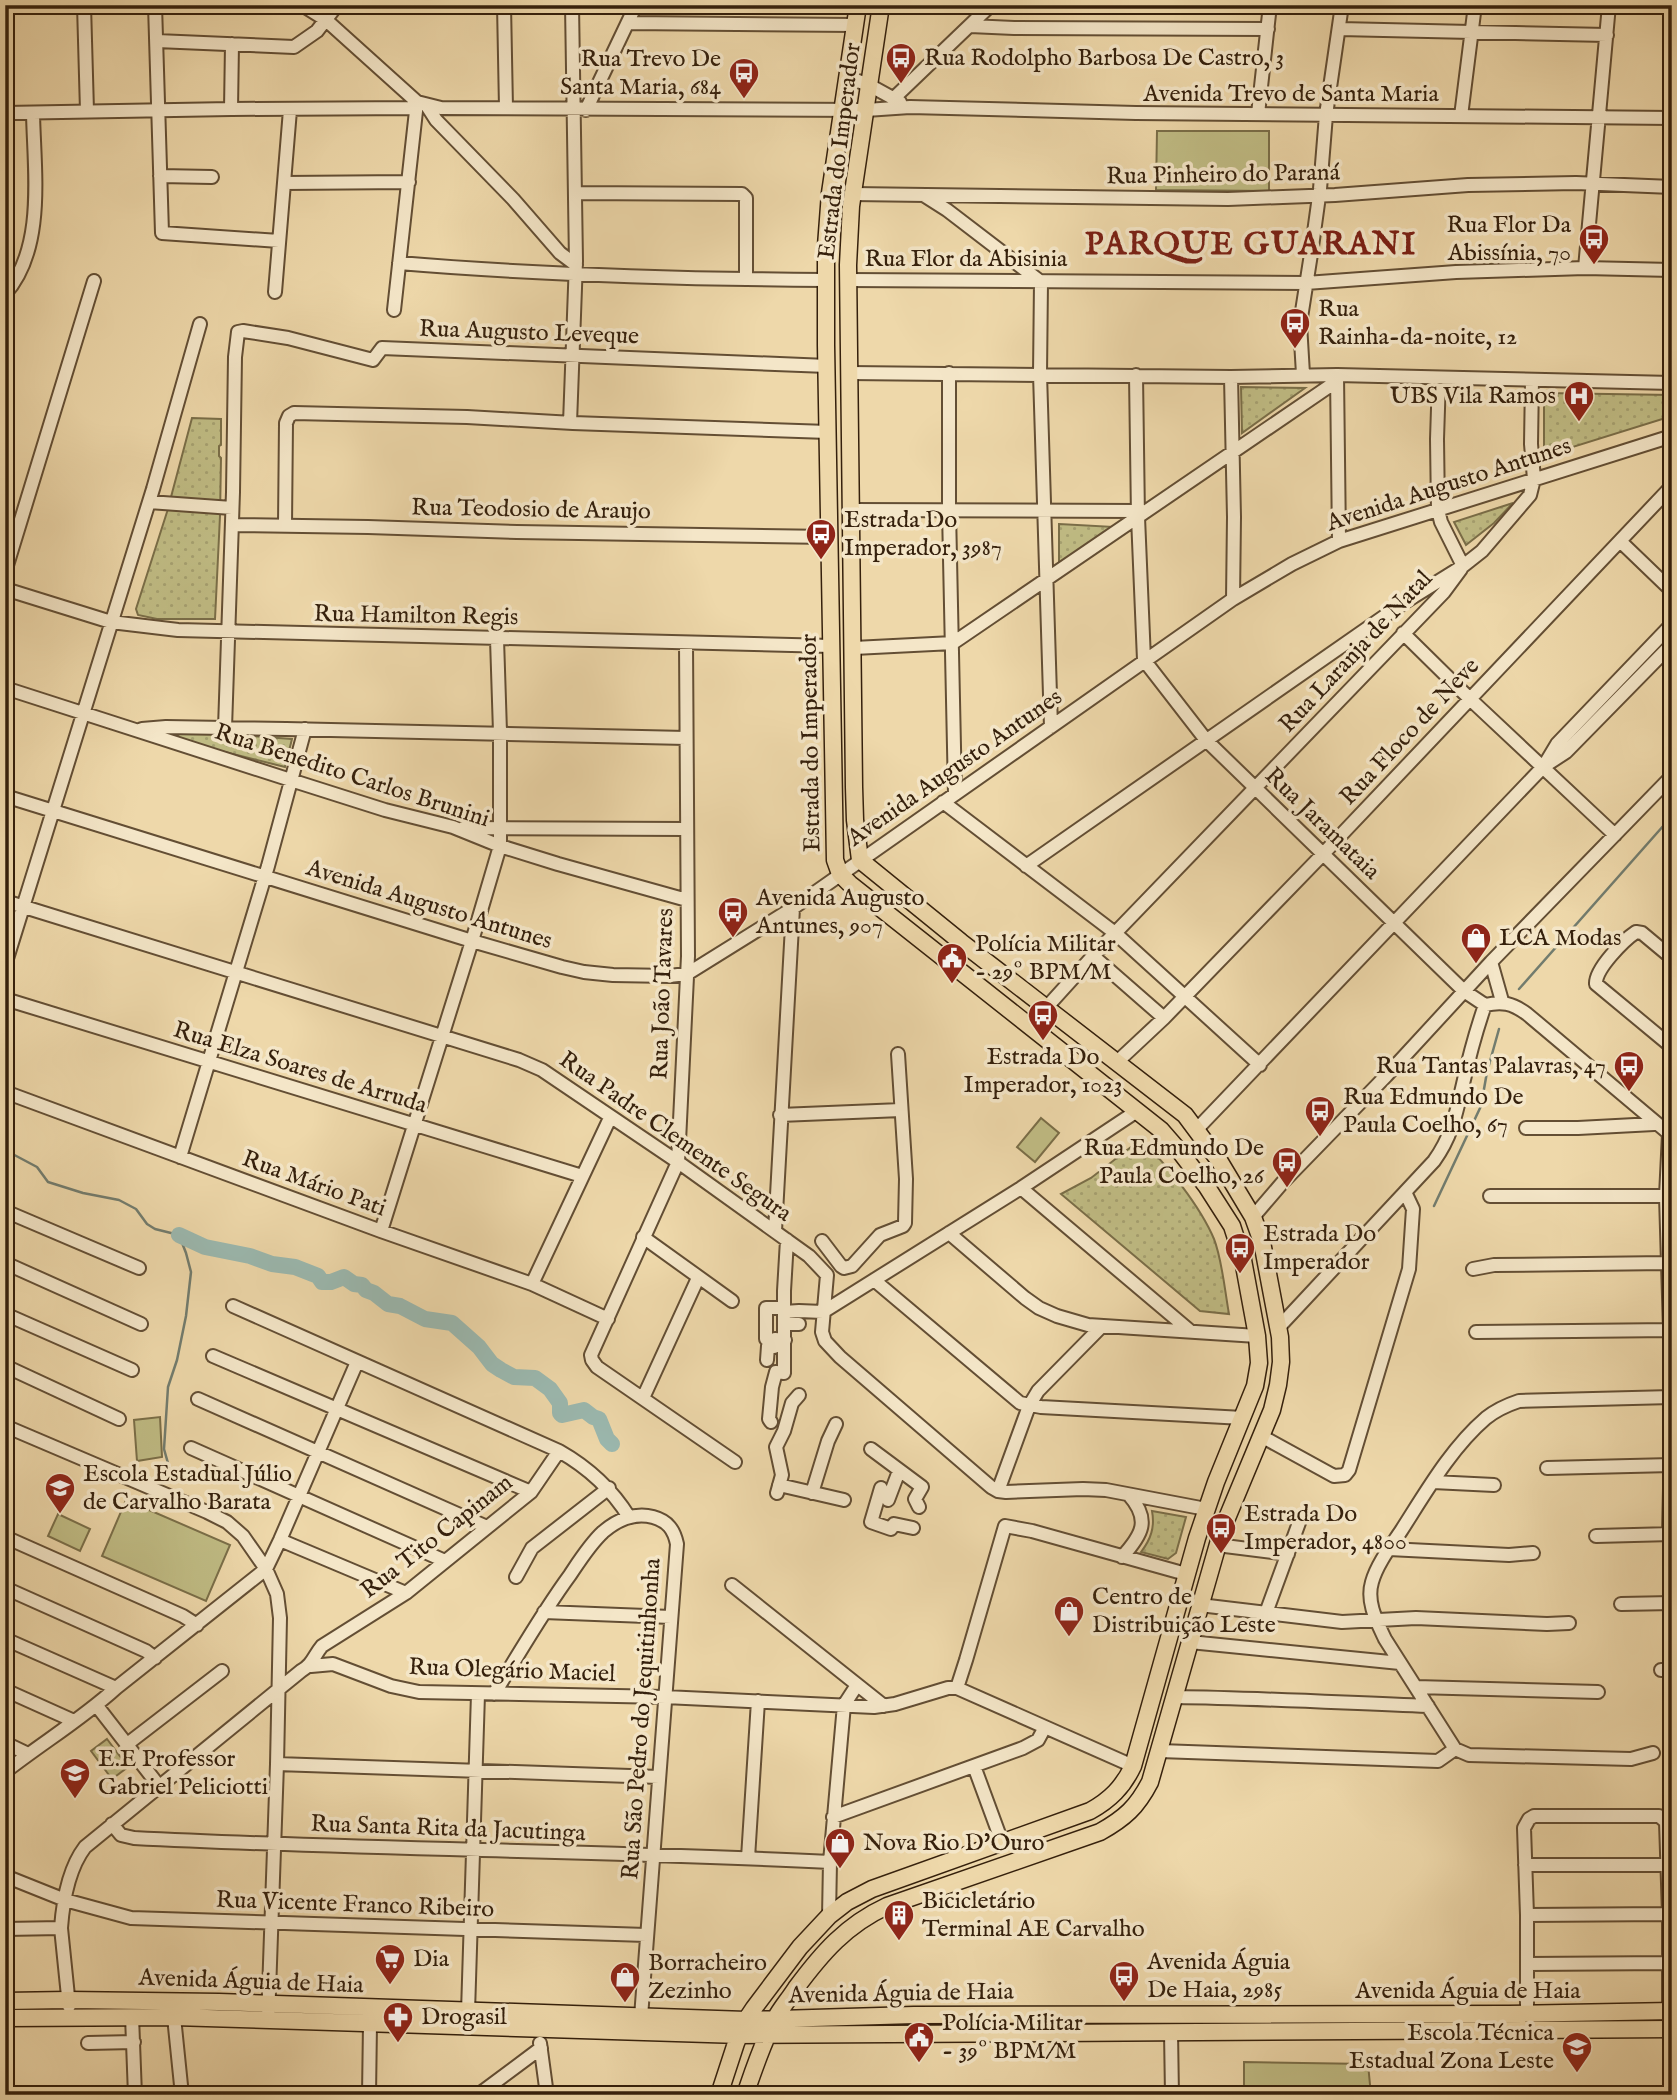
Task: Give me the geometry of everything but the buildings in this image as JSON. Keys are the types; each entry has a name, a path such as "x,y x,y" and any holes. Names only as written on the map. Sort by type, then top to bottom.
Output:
{"main road":[{"name":"Estrada do Imperador","path":"719,2095 743,2028 800,1947 829,1916 847,1902 872,1889 1090,1811 1105,1803 1126,1781 1133,1766 1206,1509 1243,1418 1258,1374 1259,1363 1257,1336 1243,1260 1232,1226 1181,1153 1161,1130 850,884 840,874 835,860 827,220 858,5"},
{"name":"Estrada do Imperador","path":"745,2095 775,2019 830,1946 850,1927 865,1916 887,1906 1100,1832 1132,1811 1150,1782 1217,1545 1272,1410 1282,1362 1279,1327 1262,1242 1253,1217 1197,1129 1185,1115 860,860 855,820 849,231 881,5"},
{"path":"846,83 866,110"},
{"path":"949,962 954,936"},
{"path":"1217,1479 1239,1487"},
{"path":"786,1966 798,1968 804,1978"},
{"name":"Avenida Águia de Haia","path":"5,2001 269,2004 370,2016 539,2029 743,2028 775,2019 914,2015 1527,2014 1671,2011"},
{"name":"Avenida Águia de Haia","path":"5,2018 174,2017 268,2021 428,2010 641,2017 743,2028 768,2035 1672,2029"}],"street":[{"path":"84,5 87,111"},
{"path":"155,5 161,229 164,235 279,241"},
{"path":"302,5 326,20 436,120 513,199 575,270"},
{"path":"157,41 294,47 317,31 337,5"},
{"path":"504,5 506,108"},
{"path":"570,423 575,193 580,110 572,5"},
{"path":"580,110 636,5"},
{"path":"894,98 990,5"},
{"path":"1258,114 1270,5"},
{"path":"1303,374 1300,324 1319,196 1326,115 1342,5"},
{"path":"1461,116 1475,5"},
{"path":"1585,268 1609,5"},
{"path":"628,23 855,25"},
{"path":"970,26 1268,29"},
{"path":"1340,29 1607,35"},
{"path":"231,109 232,44"},
{"name":"Avenida Trevo de Santa Maria","path":"846,83 869,85 910,107"},
{"path":"394,310 420,105"},
{"name":"Avenida Trevo de Santa Maria","path":"5,113 290,110 420,105 441,108 580,110 866,110 910,107 1123,113 1672,118"},
{"path":"275,292 290,110"},
{"path":"5,294 15,283 34,229 33,113"},
{"path":"160,176 212,177"},
{"path":"284,183 409,181"},
{"name":"Rua Pinheiro do Paraná","path":"853,194 1186,200 1319,196 1468,186 1593,184 1672,187"},
{"path":"575,193 742,194 746,198 746,279"},
{"path":"925,195 1041,282 1040,374 1051,727"},
{"path":"1006,281 1013,259"},
{"path":"400,263 476,270 575,270 746,279 826,280"},
{"name":"Rua Flor da Abisinia","path":"848,280 1306,283 1456,272 1585,268 1672,270"},
{"path":"5,572 94,281"},
{"path":"5,965 149,502 200,324"},
{"name":"Rua Augusto Leveque","path":"232,508 235,357 237,335 240,331 288,338 373,360 382,348 827,366"},
{"path":"849,373 1231,377 1303,374 1337,378 1672,383"},
{"path":"949,373 955,794"},
{"path":"1136,375 1144,660"},
{"path":"1231,377 1234,452 1233,599"},
{"path":"854,648 953,643 1138,514 1234,452 1337,378"},
{"path":"1337,378 1339,541"},
{"path":"1439,378 1438,510 1441,522 1463,566"},
{"path":"1026,866 1482,551 1525,504 1532,491 1532,380"},
{"path":"285,525 287,419 294,413 467,417 828,432"},
{"name":"Avenida Augusto Antunes","path":"5,796 472,942 584,972 647,976 687,974 793,908 1144,660 1233,599 1292,564 1339,541 1672,436"},
{"name":"Rua Floco de Neve","path":"1117,1062 1164,1018 1323,854 1672,486"},
{"path":"149,502 232,508 225,728"},
{"path":"851,510 1138,514"},
{"name":"Rua Teodosio de Araujo","path":"232,525 517,533 829,537"},
{"path":"1620,541 1672,591"},
{"name":"Rua Laranja de Natal","path":"1046,1008 1444,592 1463,566"},
{"name":"Rua Hamilton Regis","path":"5,589 111,622 153,628 831,646"},
{"path":"1197,1129 1543,767 1557,744 1672,624"},
{"path":"1404,633 1615,835"},
{"path":"381,1231 500,846 497,639"},
{"name":"Rua João Tavares","path":"686,643 687,974 678,1162 593,1348 592,1360 597,1367 735,1462"},
{"path":"1543,767 1566,752 1672,644"},
{"name":"Rua Jaramataia","path":"1144,660 1206,740 1465,991 1485,1004"},
{"name":"Rua Benedito Carlos Brunini","path":"5,688 385,810 453,827 500,846 687,900"},
{"path":"135,730 166,727 305,729 686,738"},
{"path":"180,1157 207,1061 265,878 305,729"},
{"path":"1253,1217 1491,962 1672,776"},
{"path":"943,802 1115,933 1260,1065"},
{"path":"453,827 686,829"},
{"name":"Rua Padre Clemente Segura","path":"5,901 519,1060 541,1070 678,1162 809,1256 827,1275 822,1332 825,1341 840,1357 998,1491"},
{"path":"775,1231 793,908"},
{"path":"1672,958 1640,932 1634,933 1597,974 1596,984 1672,1047"},
{"path":"1093,956 1164,1018"},
{"path":"1491,962 1502,1001"},
{"name":"Rua Elza Soares de Arruda","path":"5,999 582,1176"},
{"path":"1279,1327 1434,1161 1450,1137 1485,1004 1502,1001 1527,1013 1654,1124 1671,1133 1666,1196 1672,1397 1670,1534 1596,1536"},
{"path":"822,1241 841,1266 848,1268 880,1235 905,1223 906,1178 898,1054"},
{"name":"Rua Mário Pati","path":"5,1092 531,1284 608,1318"},
{"path":"780,1115 901,1110"},
{"path":"784,1315 799,1311 823,1312 1021,1188 1137,1111"},
{"path":"531,1284 610,1118"},
{"path":"1526,1128 1654,1124"},
{"path":"1021,1188 1189,1330"},
{"path":"1261,1436 1334,1476 1345,1475 1349,1470 1409,1269 1413,1209 1405,1192"},
{"path":"1490,1196 1666,1196"},
{"path":"5,1211 139,1268"},
{"path":"949,1233 1039,1307 1075,1322 1257,1336"},
{"path":"643,1237 732,1301"},
{"path":"771,1422 772,1387 776,1373 784,1373 787,1240"},
{"path":"5,1263 141,1324"},
{"path":"1474,1269 1494,1265 1667,1263"},
{"path":"643,1398 698,1278"},
{"path":"874,1280 1013,1399 1029,1406 1243,1418"},
{"path":"233,1306 580,1462 609,1488 629,1517 606,1530 594,1541 544,1612 494,1694"},
{"path":"766,1339 766,1308 799,1324"},
{"path":"5,1314 132,1370"},
{"path":"1102,1326 1038,1391 1029,1406 998,1491 1093,1489 1206,1509"},
{"path":"1476,1332 1671,1330"},
{"path":"767,1360 768,1346 775,1347 775,1339 785,1340"},
{"path":"213,1356 531,1492"},
{"path":"5,1772 97,1706 266,1569 357,1362"},
{"path":"5,1366 119,1419"},
{"path":"799,1395 792,1403 776,1447 782,1475 778,1489 844,1500"},
{"path":"1653,1753 1631,1759 1523,1757 1468,1755 1455,1749 1400,1663 1377,1621 1371,1601 1372,1581 1389,1549 1457,1448 1486,1418 1504,1406 1519,1401 1672,1397"},
{"path":"198,1399 487,1527"},
{"path":"812,1493 836,1423"},
{"path":"5,1426 227,1522 243,1536 266,1569 277,1594 280,1618 278,1764 268,2021"},
{"path":"191,1448 445,1560"},
{"path":"872,1449 922,1488 915,1499 919,1507"},
{"name":"Rua Tito Capinam","path":"69,2017 61,1928 65,1900 78,1856 85,1847 310,1665 322,1646 406,1593 531,1492 559,1451"},
{"path":"1547,1468 1671,1465"},
{"path":"899,1471 871,1522 891,1529 894,1524 913,1528"},
{"path":"1433,1482 1494,1485"},
{"path":"516,1577 532,1548 609,1488"},
{"path":"1122,1557 1141,1533 1143,1524 1141,1513 1129,1495"},
{"name":"Rua São Pedro do Jequitinhonha","path":"629,1517 654,1517 670,1527 677,1544 641,2017"},
{"path":"1265,1613 1300,1520"},
{"path":"1133,1766 961,1689 1009,1527 1186,1574"},
{"path":"5,1537 183,1616 197,1625"},
{"path":"280,1541 406,1593"},
{"path":"1217,1545 1288,1554"},
{"path":"1389,1549 1509,1555 1533,1553"},
{"path":"732,1585 884,1706"},
{"path":"5,1588 146,1651 155,1658"},
{"path":"1621,1604 1672,1603"},
{"path":"1200,1605 1342,1622 1416,1618 1569,1623"},
{"path":"544,1612 671,1617"},
{"path":"5,1639 116,1688"},
{"path":"1190,1642 1400,1663"},
{"name":"Rua Olegário Maciel","path":"310,1665 333,1664 406,1690 478,1694 665,1697 884,1706 948,1688 961,1689"},
{"path":"127,1745 222,1671"},
{"path":"829,1916 833,1817 844,1705 857,1685"},
{"path":"1416,1688 1598,1692"},
{"path":"5,1690 74,1721"},
{"path":"468,2012 478,1694"},
{"path":"1175,1697 1428,1706"},
{"path":"748,1857 758,1701"},
{"path":"97,1706 159,1786"},
{"path":"833,1817 1023,1748 1038,1740 1045,1727"},
{"path":"5,1743 28,1754"},
{"path":"1160,1751 1437,1761 1455,1749"},
{"path":"278,1764 659,1777"},
{"path":"974,1766 1002,1842"},
{"path":"1527,2014 1524,1828 1534,1816 1660,1816 1666,1822 1671,2011"},
{"name":"Rua Santa Rita da Jacutinga","path":"112,1824 121,1835 134,1838 274,1845 830,1861"},
{"path":"1525,1865 1668,1865"},
{"name":"Rua Vicente Franco Ribeiro","path":"5,1876 65,1900 131,1918 646,1935"},
{"path":"1527,1915 1669,1914"},
{"path":"5,1929 61,1928"},
{"path":"1527,1964 1670,1963"},
{"path":"369,2095 370,2016"},
{"path":"132,2017 135,2095"},
{"path":"174,2017 183,2095"},
{"path":"539,2029 547,2095"},
{"path":"1171,2032 1172,2095"},
{"path":"88,2043 134,2042"},
{"path":"478,2095 541,2048"},
{"path":"30,2095 58,2094"}],"shaded area":[{"path":"1157,131 1269,131 1269,191 1156,190"},
{"path":"1241,387 1305,388 1242,433"},
{"path":"1544,393 1672,395 1672,416 1544,456"},
{"path":"192,418 221,419 215,619 157,619 138,615 136,609 167,512"},
{"path":"1513,503 1494,523 1466,545 1454,522"},
{"path":"1059,524 1115,527 1059,566"},
{"path":"184,731 292,739 285,767 189,743 179,738 178,735"},
{"path":"1041,1118 1059,1133 1035,1162 1017,1147"},
{"path":"1140,1140 1182,1186 1208,1227 1219,1256 1229,1314 1200,1311 1061,1194 1091,1178"},
{"path":"160,1417 162,1457 137,1461 134,1420"},
{"path":"126,1500 230,1545 206,1601 102,1556"},
{"path":"1152,1511 1186,1517 1176,1553 1168,1559 1141,1552 1151,1533"},
{"path":"58,1514 90,1529 80,1551 48,1536"},
{"path":"107,1739 128,1767 112,1779 91,1751"},
{"path":"1244,2062 1368,2064 1371,2095 1244,2095"}],"waterway":[{"path":"1519,989 1672,816"},
{"path":"1434,1206 1481,1106 1499,1029"},
{"path":"5,1150 37,1167 48,1182 119,1200 136,1209 147,1224 155,1229 179,1235 191,1272 186,1316 168,1387 164,1449 171,1474"},
{"path":"179,1235 205,1247 295,1267 318,1276 322,1282 344,1277 354,1284 362,1285 388,1304 400,1306 425,1319 452,1323 479,1347 492,1364 514,1377 535,1378 550,1389 560,1403 562,1415 584,1410 599,1419 607,1439 612,1444"}],"place":[{"name":"Rua Rodolpho Barbosa De Castro, 3","path":"901,85"},
{"name":"Rua Trevo De Santa Maria, 684","path":"744,100"},
{"name":"Rua Flor Da Abissínia, 70","path":"1594,266"},
{"name":"Rua Rainha-da-noite, 12","path":"1295,350"},
{"name":"UBS Vila Ramos","path":"1579,423"},
{"name":"Estrada Do Imperador, 3987","path":"821,561"},
{"name":"Avenida Augusto Antunes, 907","path":"733,939"},
{"name":"LCA Modas","path":"1476,965"},
{"name":"Polícia Militar - 29º BPM/M","path":"952,985"},
{"name":"Estrada Do Imperador, 1023","path":"1043,1042"},
{"name":"Rua Tantas Palavras, 47","path":"1629,1093"},
{"name":"Rua Edmundo De Paula Coelho, 67","path":"1320,1138"},
{"name":"Rua Edmundo De Paula Coelho, 26","path":"1287,1189"},
{"name":"Estrada Do Imperador","path":"1240,1275"},
{"name":"Escola Estadual Júlio de Carvalho Barata","path":"60,1515"},
{"name":"Estrada Do Imperador, 4800","path":"1221,1555"},
{"name":"Centro de Distribuição Leste","path":"1069,1638"},
{"name":"E.E Professor Gabriel Peliciotti","path":"75,1800"},
{"name":"Nova Rio D'Ouro","path":"840,1870"},
{"name":"Bicicletário Terminal AE Carvalho","path":"899,1942"},
{"name":"Dia","path":"390,1986"},
{"name":"Avenida Águia De Haia, 2985","path":"1124,2003"},
{"name":"Borracheiro Zezinho","path":"625,2004"},
{"name":"Drogasil","path":"398,2044"},
{"name":"Polícia Militar - 39º BPM/M","path":"919,2064"},
{"name":"Escola Técnica Estadual Zona Leste","path":"1577,2074"}],"district":[{"name":"PARQUE GUARANI","path":"1251,245"}]}
